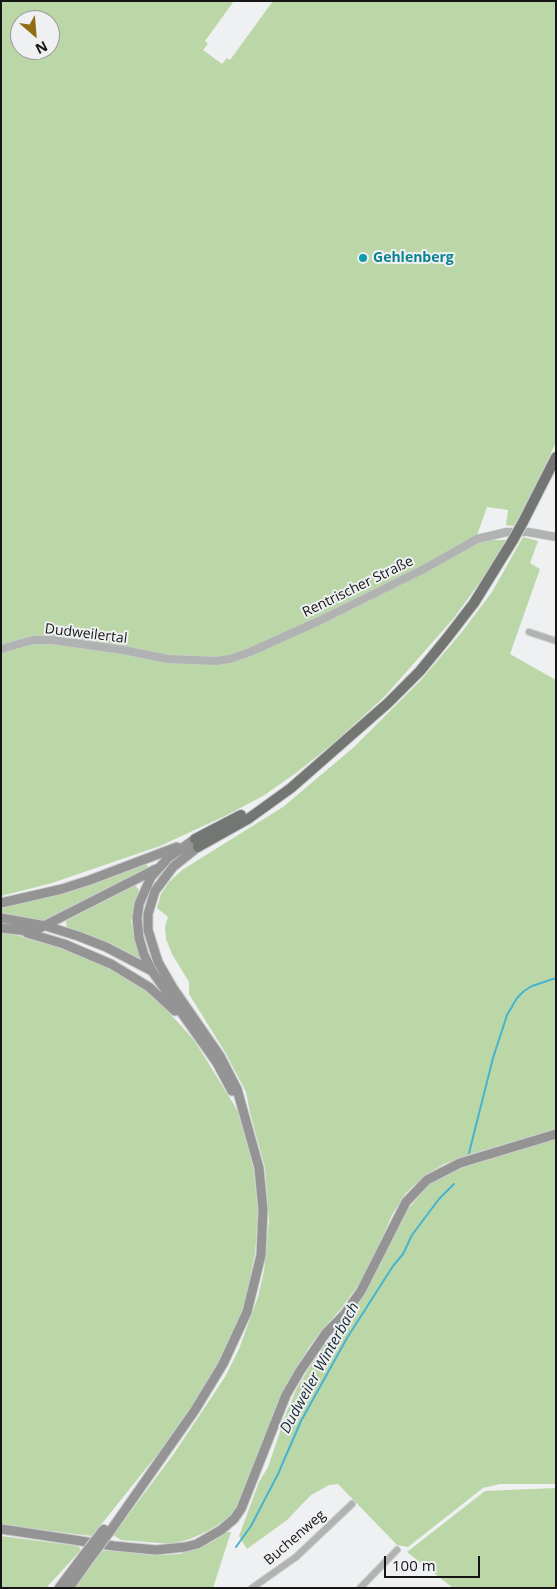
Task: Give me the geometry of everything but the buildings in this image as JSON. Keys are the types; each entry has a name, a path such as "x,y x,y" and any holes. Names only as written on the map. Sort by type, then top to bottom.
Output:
{"highway":[{"path":"197,843 306,775 388,703 420,671 474,603 513,540 556,457"}],"main road":[{"path":"197,843 178,851 159,868 145,889 139,904 137,918 139,938 144,955 152,971 217,1063 244,1113"},
{"path":"1,903 90,880 197,843"},
{"path":"69,1588 87,1557 170,1447 206,1394 244,1321 261,1255 263,1210 259,1168 237,1089 230,1072 173,988 158,962 151,945 148,930 148,914 155,891 165,876 197,843"},
{"path":"4,928 36,930 159,868"},
{"path":"1,918 46,926 106,947 152,971 173,988"},
{"path":"4,928 64,944 111,964 149,987 188,1024"},
{"path":"1,1529 105,1545 156,1550 172,1550 197,1544 221,1530 234,1519 241,1509 286,1395 326,1333 344,1315 361,1291 406,1202 427,1180 460,1162 556,1134"},
{"path":"53,1588 87,1557"},
{"path":"59,1588 74,1567"}],"street":[{"name":"Rentrischer Straße","path":"168,659 216,661 240,656 321,620 488,536 507,532 528,532 556,537"},
{"path":"529,632 554,641 556,632"},
{"name":"Dudweilertal","path":"1,649 33,640 52,640 123,650 168,659"},
{"name":"Buchenweg","path":"252,1588 296,1557 352,1504"},
{"path":"360,1588 397,1550"}],"green space":[{"path":"1,1 234,1 205,41 208,44 203,50 222,64 227,58 230,60 273,1 556,1 556,442 514,526 506,525 508,510 487,507 474,544 490,540 507,540 483,578 453,619 385,696 335,742 296,773 263,796 160,846 52,883 1,896"},
{"path":"523,537 538,541 530,563 540,569 510,654 556,680 556,1129 444,1164 424,1176 406,1193 392,1215 367,1273 340,1310 309,1347 291,1378 237,1510 229,1518 208,1531 172,1544 121,1540 113,1535 173,1455 225,1377 239,1349 258,1297 264,1271 269,1220 265,1168 246,1092 225,1052 189,994 189,982 172,954 166,939 165,927 168,917 157,908 161,894 169,882 182,870 283,807 354,747 420,681 461,633 492,592"},
{"path":"147,864 148,868 44,921 1,914 1,907 73,890"},
{"path":"135,885 139,890 131,921 141,962 67,929 66,921"},
{"path":"1,932 48,942 104,964 152,994 194,1040 233,1103 239,1114 254,1171 258,1213 255,1254 244,1306 227,1347 205,1388 170,1440 92,1536 1,1525"},
{"path":"556,1139 556,1484 500,1484 483,1488 408,1547 397,1545 338,1484 329,1485 311,1495 287,1520 247,1549 239,1536 259,1482 268,1467 297,1388 321,1348 356,1309 407,1210 427,1187 455,1170"},
{"path":"556,1488 556,1588 453,1588 407,1552 485,1491"},
{"path":"226,1532 231,1532 213,1588 74,1588 101,1550 162,1555 180,1554 212,1542"},
{"path":"1,1536 78,1546 81,1550 46,1588 1,1588"}],"waterway":[{"name":"Dudweiler Winterbach","path":"469,1153 493,1058 507,1015 517,998 524,991 532,986 556,978"},
{"name":"Dudweiler Winterbach","path":"236,1547 251,1526 278,1474 301,1421 347,1338 393,1266 403,1254 412,1235 439,1199 454,1184"}],"place":[{"name":"Gehlenberg","path":"363,258"}]}
